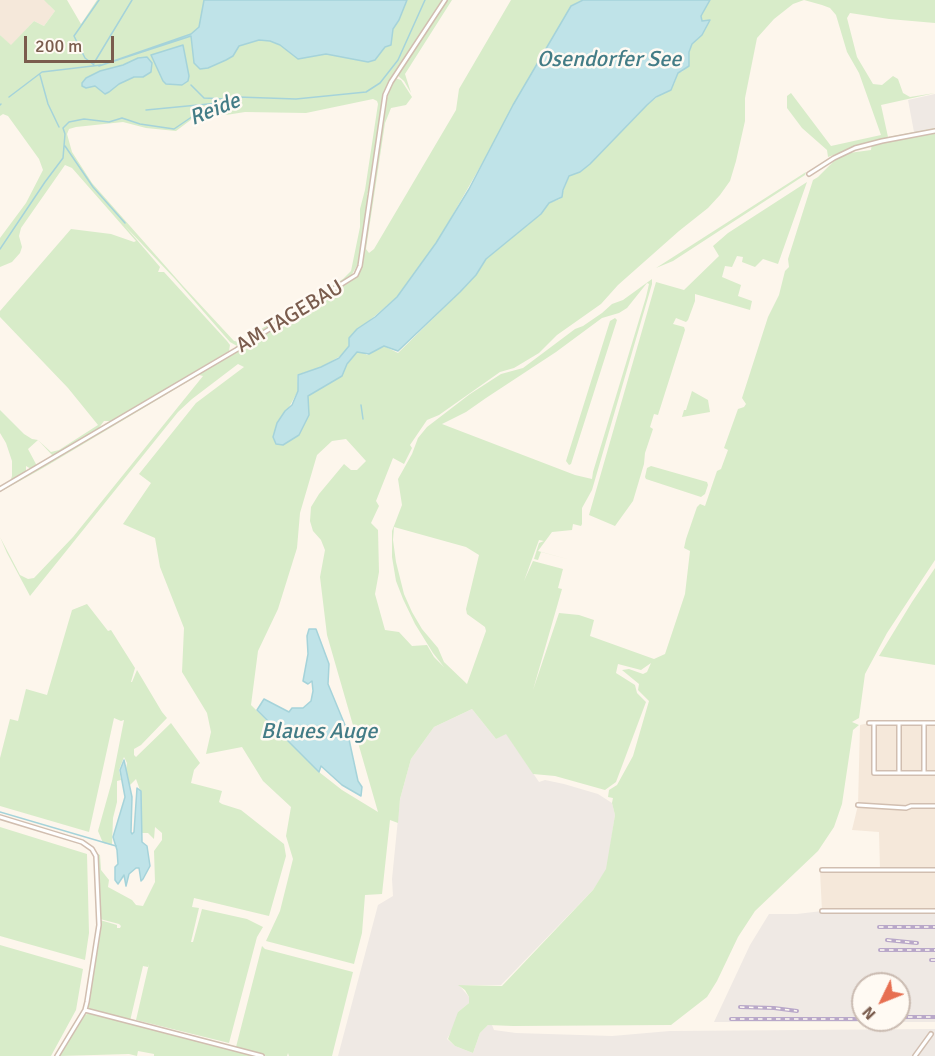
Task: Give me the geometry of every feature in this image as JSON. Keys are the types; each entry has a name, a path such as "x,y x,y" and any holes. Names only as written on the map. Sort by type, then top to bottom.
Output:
{"street":[{"name":"AM TAGEBAU","path":"0,489 252,340 356,275 360,266 386,95 391,82 445,0"},
{"path":"809,174 855,148 935,131"},
{"path":"869,723 935,723"},
{"path":"874,723 874,773 935,773"},
{"path":"899,723 899,773"},
{"path":"924,723 924,773"},
{"path":"858,805 906,808 935,806"},
{"path":"0,817 82,842 94,852 99,925 85,1010 57,1056"},
{"path":"822,870 935,870"},
{"path":"822,911 935,911"},
{"path":"85,1010 262,1056"},
{"path":"915,1056 931,1034"}],"shaded area":[{"path":"0,0 49,0 49,5 55,11 44,26 34,21 11,46 0,35"},
{"path":"935,94 935,128 914,132 908,100"},
{"path":"472,709 496,739 506,733 539,782 545,780 598,794 612,803 615,815 607,869 593,890 501,985 459,985 469,997 469,1003 458,1012 459,1017 447,1039 455,1046 473,1053 480,1033 488,1025 492,1025 494,1030 516,1033 612,1036 670,1031 851,1030 851,1032 911,1032 911,1029 935,1029 935,1056 338,1056 378,905 393,896 392,879 400,799 411,759 434,727"},
{"path":"935,723 935,911 822,911 820,871 880,870 879,832 852,830 858,805 860,725"},
{"path":"822,911 935,911 935,1022 911,1022 911,972 851,972 851,1022 714,1022 750,945 769,914"}],"green space":[{"path":"44,0 67,0 81,24 97,0 444,0 390,82 383,103 367,194 369,197 358,264 351,276 237,346 230,342 125,226 160,267 158,272 164,272 227,341 230,345 229,351 112,421 104,421 98,429 53,456 38,440 51,452 59,450 98,425 68,388 0,317 0,311 71,229 111,234 136,241 72,168 65,165 21,228 20,253 12,262 0,267 0,238 26,203 43,170 39,159 8,116 3,114 0,116 0,35 11,45 34,21 44,26 55,11","holes":["373,99 377,101 365,190 360,209 360,227 351,271 343,279 240,342 234,341 92,183 72,152 67,134 69,129 76,127 123,122 146,128 176,131 192,119 202,115 245,112 306,113"]},
{"path":"447,0 452,0 405,74 411,93 404,81 397,75"},
{"path":"511,0 586,0 556,34 436,244 397,297 349,338 349,346 344,354 321,367 297,375 298,391 288,409 307,419 307,394 337,378 358,350 367,355 382,345 398,353 476,275 486,259 541,214 549,203 560,199 569,176 580,172 590,164 647,105 674,84 678,73 683,71 692,44 702,35 709,20 702,21 701,16 710,0 804,0 935,0 935,23 850,13 847,18 857,57 873,84 882,85 893,76 898,79 903,93 910,97 935,93 881,105 888,137 935,128 935,560 887,633 865,674 859,718 852,722 859,725 853,730 842,804 834,827 818,851 755,911 738,937 707,997 671,1025 488,1025 480,1033 473,1053 455,1046 448,1039 458,1012 469,1003 465,990 458,985 502,986 593,890 606,869 615,815 613,798 608,797 609,790 617,785 633,756 649,701 638,690 639,684 622,670 629,669 643,674 647,672 651,663 641,670 618,664 616,673 635,685 637,693 646,702 616,782 605,790 555,776 533,774 506,734 496,739 472,709 434,727 411,759 400,799 398,823 390,820 382,894 365,895 362,933 354,964 266,941 280,911 293,859 286,836 291,807 263,781 242,747 206,754 211,732 207,713 182,672 184,628 160,567 155,538 123,524 151,483 139,474 196,403 244,367 238,364 178,412 30,596 0,537 20,575 28,579 34,578 73,537 203,376 199,375 43,468 0,492 0,490 216,364 355,278 361,266 385,104 395,78 401,80 412,97 406,105 391,108 385,123 366,249 369,253 374,249 456,110 459,89","holes":["804,0 830,8 836,15 847,52 859,73 881,135 831,146 791,93 787,96 787,108 802,128 827,150 828,157 872,141 871,150 838,157 813,180 788,259 789,267 785,271 779,295 768,317 742,398 746,404 738,409 724,448 728,450 721,469 717,471 705,506 700,504 697,507 686,539 684,548 690,551 685,594 665,654 654,659 590,636 594,620 579,615 559,613 533,690 562,589 558,588 563,569 533,561 524,581 539,540 544,541 539,543 534,559 538,560 541,552 571,560 538,551 552,532 572,530 573,524 581,526 582,524 582,508 592,490 652,279 623,300 612,304 583,326 575,329 523,368 501,374 470,394 427,427 418,438 398,479 402,505 392,531 392,557 396,581 403,599 415,624 444,667 427,645 412,646 399,632 385,630 375,594 379,572 378,530 371,523 379,506 376,501 393,458 404,464 412,448 410,445 427,420 439,415 500,372 514,368 539,353 557,335 601,304 618,285 708,208 730,181 736,161 745,121 745,98 757,38 774,19 793,4","647,283 649,284 592,479 575,475 442,424 466,412 556,352 602,318 627,308","346,439 366,461 357,470 351,470 344,464 311,507 310,521 313,531 321,540 325,550 320,577 327,635 378,812 342,790 319,772 251,705 258,651 278,609 297,548 300,513 317,455 332,441","394,527 466,547 479,555 466,609 467,614 485,627 486,631 467,684 444,662 438,648 422,629 412,612 404,594 393,540"]},
{"path":"806,172 805,175 673,261 656,268"},
{"path":"807,182 778,264 763,259 755,267 742,262 743,257 737,256 732,267 725,266 722,277 741,285 738,296 752,301 750,310 695,294 695,301 688,320 686,322 676,318 673,324 684,327 685,330 658,415 654,414 650,427 653,429 633,501 615,526 589,515 656,282 684,290 719,256 713,246 728,233"},
{"path":"615,318 617,320 569,465 566,461 610,321"},
{"path":"692,391 708,400 710,412 682,417 686,410"},
{"path":"0,410 32,439 38,440 28,449 37,466 31,469 26,466 26,472 10,482 12,461 0,433"},
{"path":"651,466 707,482 705,494 701,497 646,479 647,468"},
{"path":"935,568 935,665 879,656 912,602"},
{"path":"87,604 108,631 111,630 135,668 131,682 137,670 167,718 141,745 134,749 134,755 136,757 171,723 200,763 194,770 191,783 222,791 219,802 241,810 284,844 286,856 269,916 194,898 192,907 199,908 191,942 193,942 202,909 247,919 263,927 257,937 229,1043 136,1020 149,964 148,967 143,966 130,1021 87,1008 100,920 117,925 117,928 121,926 100,919 96,853 100,855 101,870 109,880 108,887 132,900 136,905 143,906 155,882 154,851 162,840 162,833 155,827 154,839 148,833 141,833 141,793 136,779 130,785 126,781 127,763 124,757 119,770 121,780 117,781 112,845 103,843 98,831 112,781 124,720 114,718 89,832 0,806 0,758 10,719 18,721 26,689 47,695 72,610"},
{"path":"0,827 87,854 89,933 85,960 0,936"},
{"path":"0,945 83,969 76,1010 51,1056 0,1056"},
{"path":"262,946 265,949 353,972 332,1056 289,1056 288,1053 287,1056 266,1056 236,1047"},
{"path":"89,1013 258,1056 154,1056 154,1054 138,1051 137,1056 129,1054 59,1056 85,1015"}],"water":[{"path":"204,0 407,0 393,29 391,45 385,47 375,60 368,62 326,54 298,59 280,45 259,40 239,46 233,56 208,68 200,69 194,63 191,36 99,66 191,34 199,27"},
{"name":"Osendorfer See","path":"583,0 710,0 701,16 702,21 710,20 702,35 692,44 689,52 689,66 678,73 671,90 656,97 647,105 590,164 580,172 569,176 562,197 549,203 541,214 486,259 476,275 460,292 398,351 384,346 369,354 357,352 347,364 342,376 308,396 309,415 299,435 283,445 276,444 273,437 277,423 292,405 298,391 298,375 339,358 349,346 349,338 357,329 375,317 397,297 436,243 469,189 513,105 571,6"},
{"path":"183,45 188,81 182,85 166,84 151,55"},
{"path":"147,57 152,63 151,72 143,77 134,77 119,84 105,94 95,86 86,88 82,86 86,78 100,71"},
{"name":"Blaues Auge","path":"309,629 316,629 329,664 328,684 347,730 358,781 362,787 361,796 342,785 321,766 319,772 257,710 264,699 289,712 292,708 303,708 311,701 312,681 308,684 303,681 308,654"},
{"path":"124,760 132,797 131,832 132,834 134,832 137,788 141,791 142,842 147,846 150,866 141,881 139,868 136,868 129,874 126,886 124,875 118,884 115,880 115,867 118,864 113,837 125,797 120,770"}],"waterway":[{"path":"94,65 85,58 74,36 99,0"},
{"path":"94,63 132,0"},
{"name":"Reide","path":"0,249 63,158 65,134 63,128 69,122 84,119 109,122 122,118 140,124 174,129 199,112 225,111 230,100 238,97 296,99 366,92 380,83 398,60 425,0"},
{"path":"9,97 42,72 101,65"},
{"path":"40,75 48,104 59,127"},
{"path":"191,85 204,98 225,99"},
{"path":"146,110 229,102"},
{"path":"65,146 93,187 125,223"},
{"path":"361,405 363,419"},
{"path":"0,812 116,846"}],"railway":[{"path":"879,927 935,927"},
{"path":"887,940 917,943"},
{"path":"880,950 935,950"},
{"path":"740,1007 797,1011"},
{"path":"911,1017 935,1017"},
{"path":"731,1019 851,1019"}]}
